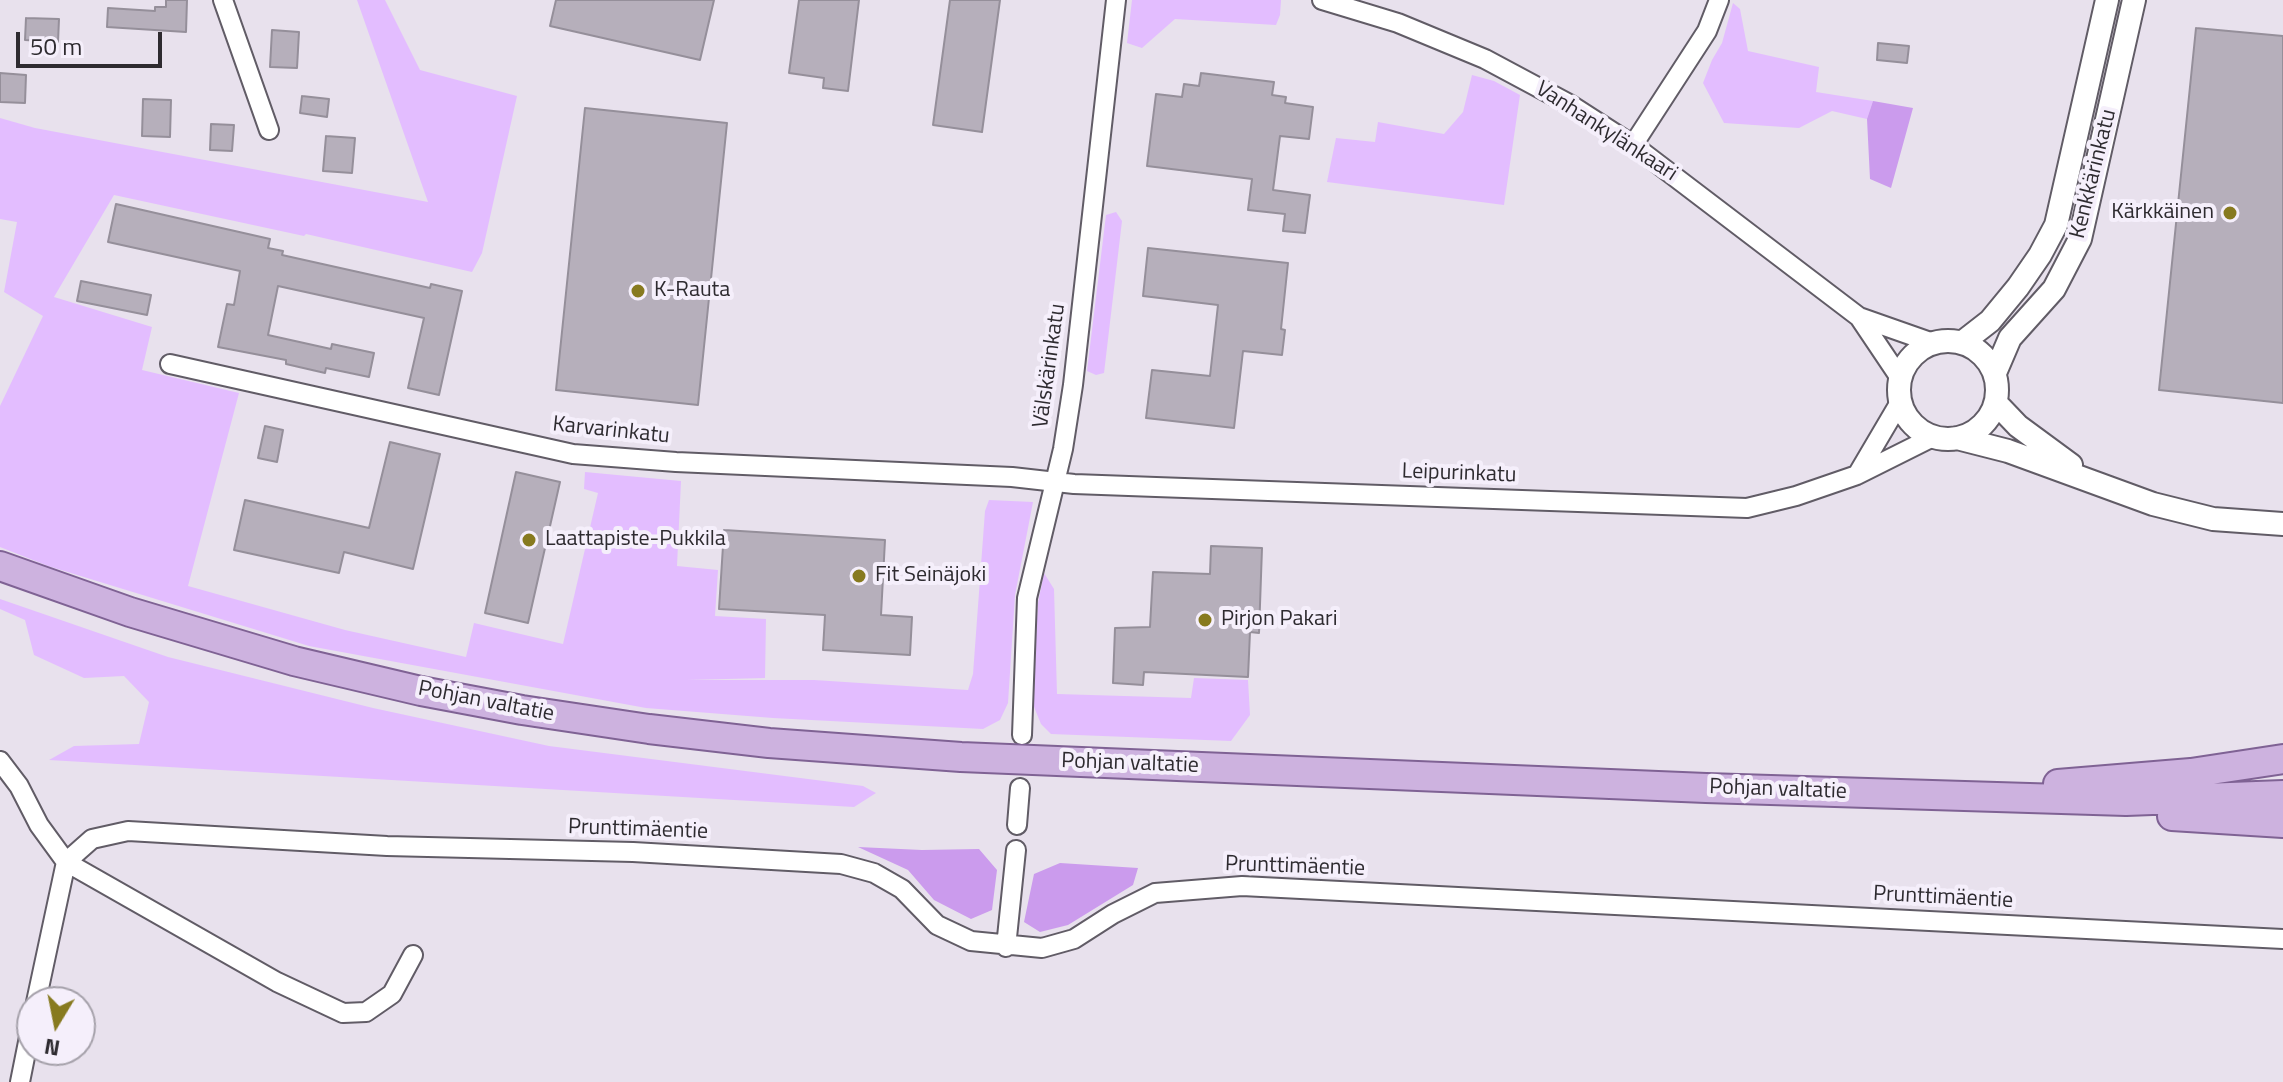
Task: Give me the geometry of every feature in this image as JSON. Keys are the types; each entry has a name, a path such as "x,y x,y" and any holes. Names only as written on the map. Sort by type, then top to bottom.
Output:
{"main road":[{"name":"Pohjan valtatie","path":"0,566 130,612 294,661 435,693 649,729 769,743 961,757 1706,788 2126,801 2283,795"},
{"path":"1979,797 2022,787 2191,773 2283,759"},
{"path":"1979,797 2139,814 2283,823"}],"street":[{"path":"223,0 269,130"},
{"name":"Välskärinkatu","path":"1022,735 1027,598 1055,482 1073,385 1116,0"},
{"name":"Vanhankylänkaari","path":"1322,0 1398,23 1485,59 1571,105 1633,145 1859,317 1933,343"},
{"path":"1633,145 1707,31 1719,0"},
{"name":"Kenkkärinkatu","path":"1963,342 1990,321 2018,287 2056,225 2107,0"},
{"name":"Kenkkärinkatu","path":"1995,373 2010,338 2054,289 2080,239 2134,0"},
{"name":"Vanhankylänkaari","path":"1859,317 1900,378"},
{"path":"1957,438 1971,434 1982,426 1996,403 1998,388 1995,373 1977,349 1963,342 1948,340 1933,343 1912,356 1900,378 1900,402 1907,417 1918,429 1933,437 1957,438 2008,451 2153,504 2213,519 2283,524"},
{"name":"Karvarinkatu","path":"170,364 573,454 676,462 1012,477 1055,482"},
{"path":"1857,475 1900,402"},
{"path":"1996,403 2018,426 2091,479"},
{"name":"Leipurinkatu","path":"1055,482 1747,508 1796,496 1857,475 1933,437"},
{"path":"0,761 66,862 277,982 343,1013 366,1012 392,994 413,955"},
{"path":"1017,825 1020,788"},
{"name":"Prunttimäentie","path":"66,862 92,839 128,831 387,846 633,852 841,864 874,873 902,889 937,925 971,941 1006,947 1042,948 1074,939 1113,914 1155,893 1242,886 2283,939"},
{"path":"1006,947 1016,850"},
{"path":"39,986 66,862"}],"shaded area":[{"path":"357,0 385,0 420,70 517,96 482,253 472,272 114,195 54,297 152,327 142,370 239,393 188,586 345,630 466,657 474,623 563,644 598,493 584,489 585,472 681,481 677,566 718,570 715,616 766,619 765,678 687,680 814,680 968,690 973,674 985,511 989,500 1033,502 1015,595 1008,703 1000,720 983,729 646,708 309,646 48,566 0,547 0,406 43,316 4,292 17,222 0,219 0,118 35,128 428,202"},
{"path":"1132,0 1281,0 1276,25 1175,19 1142,48 1127,43"},
{"path":"1733,3 1740,9 1748,51 1819,67 1816,92 1873,101 1867,119 1832,111 1799,128 1724,123 1703,83 1722,43"},
{"path":"1472,75 1494,81 1520,95 1504,205 1327,182 1336,138 1375,142 1378,122 1444,134 1463,112"},
{"path":"1873,101 1913,108 1891,188 1870,179 1867,119"},
{"path":"1116,212 1122,221 1104,373 1096,375 1087,371 1106,215"},
{"path":"1044,573 1054,589 1057,694 1191,698 1194,678 1248,680 1250,715 1231,741 1051,734 1041,724 1032,702 1038,603"},
{"path":"0,599 168,657 373,708 549,746 863,786 876,793 854,807 49,760 74,746 139,744 149,702 124,676 84,678 34,655 25,620 0,609"},
{"path":"858,847 979,849 997,870 992,910 971,919 934,900 908,870"},
{"path":"1060,863 1138,868 1133,885 1068,925 1040,932 1024,922 1034,874"}],"building":[{"path":"166,0 187,0 186,32 107,27 108,8 155,11 155,7 166,7"},
{"path":"556,0 714,0 700,60 550,26"},
{"path":"799,0 859,0 848,91 823,88 824,78 789,73"},
{"path":"950,0 1000,0 982,132 933,125"},
{"path":"26,18 59,19 58,42 25,40"},
{"name":"Kärkkäinen","path":"2196,28 2283,36 2283,403 2159,390"},
{"path":"272,30 299,32 297,68 270,67"},
{"path":"1878,43 1909,46 1907,63 1877,60"},
{"path":"0,73 26,75 25,103 0,102"},
{"path":"1201,73 1274,82 1272,95 1286,97 1285,103 1313,107 1309,139 1280,136 1273,190 1310,195 1305,233 1283,231 1285,214 1248,210 1252,179 1147,166 1156,94 1182,97 1184,84 1199,86"},
{"path":"302,96 329,99 327,117 300,113"},
{"path":"143,99 171,100 170,137 142,136"},
{"name":"K-Rauta","path":"585,108 727,123 698,405 556,390"},
{"path":"211,124 234,125 232,151 210,150"},
{"path":"326,136 355,138 352,173 323,171"},
{"path":"116,204 270,239 268,248 283,251 282,255 430,288 431,284 462,291 439,395 408,388 424,318 278,286 268,335 331,349 332,344 374,353 369,377 326,368 325,373 286,364 286,360 218,347 227,304 234,305 240,271 108,242"},
{"path":"1148,248 1288,263 1281,329 1285,330 1282,355 1243,351 1234,428 1146,418 1152,370 1210,376 1218,305 1143,296"},
{"path":"81,281 151,295 147,315 77,301"},
{"path":"265,426 283,430 277,462 258,458"},
{"path":"390,442 440,454 413,569 344,552 339,573 234,550 245,500 369,528"},
{"path":"516,472 560,482 528,623 485,613"},
{"path":"724,530 885,540 881,615 912,617 910,655 823,650 825,615 719,609"},
{"name":"Pirjon Pakari","path":"1211,546 1262,548 1259,633 1250,632 1248,677 1144,672 1143,685 1113,683 1115,628 1150,627 1153,572 1210,574"}],"place":[{"name":"Kärkkäinen","path":"2230,213"},
{"name":"K-Rauta","path":"638,291"},
{"name":"Laattapiste-Pukkila","path":"529,540"},
{"name":"Fit Seinäjoki","path":"859,576"},
{"name":"Pirjon Pakari","path":"1205,620"}]}
